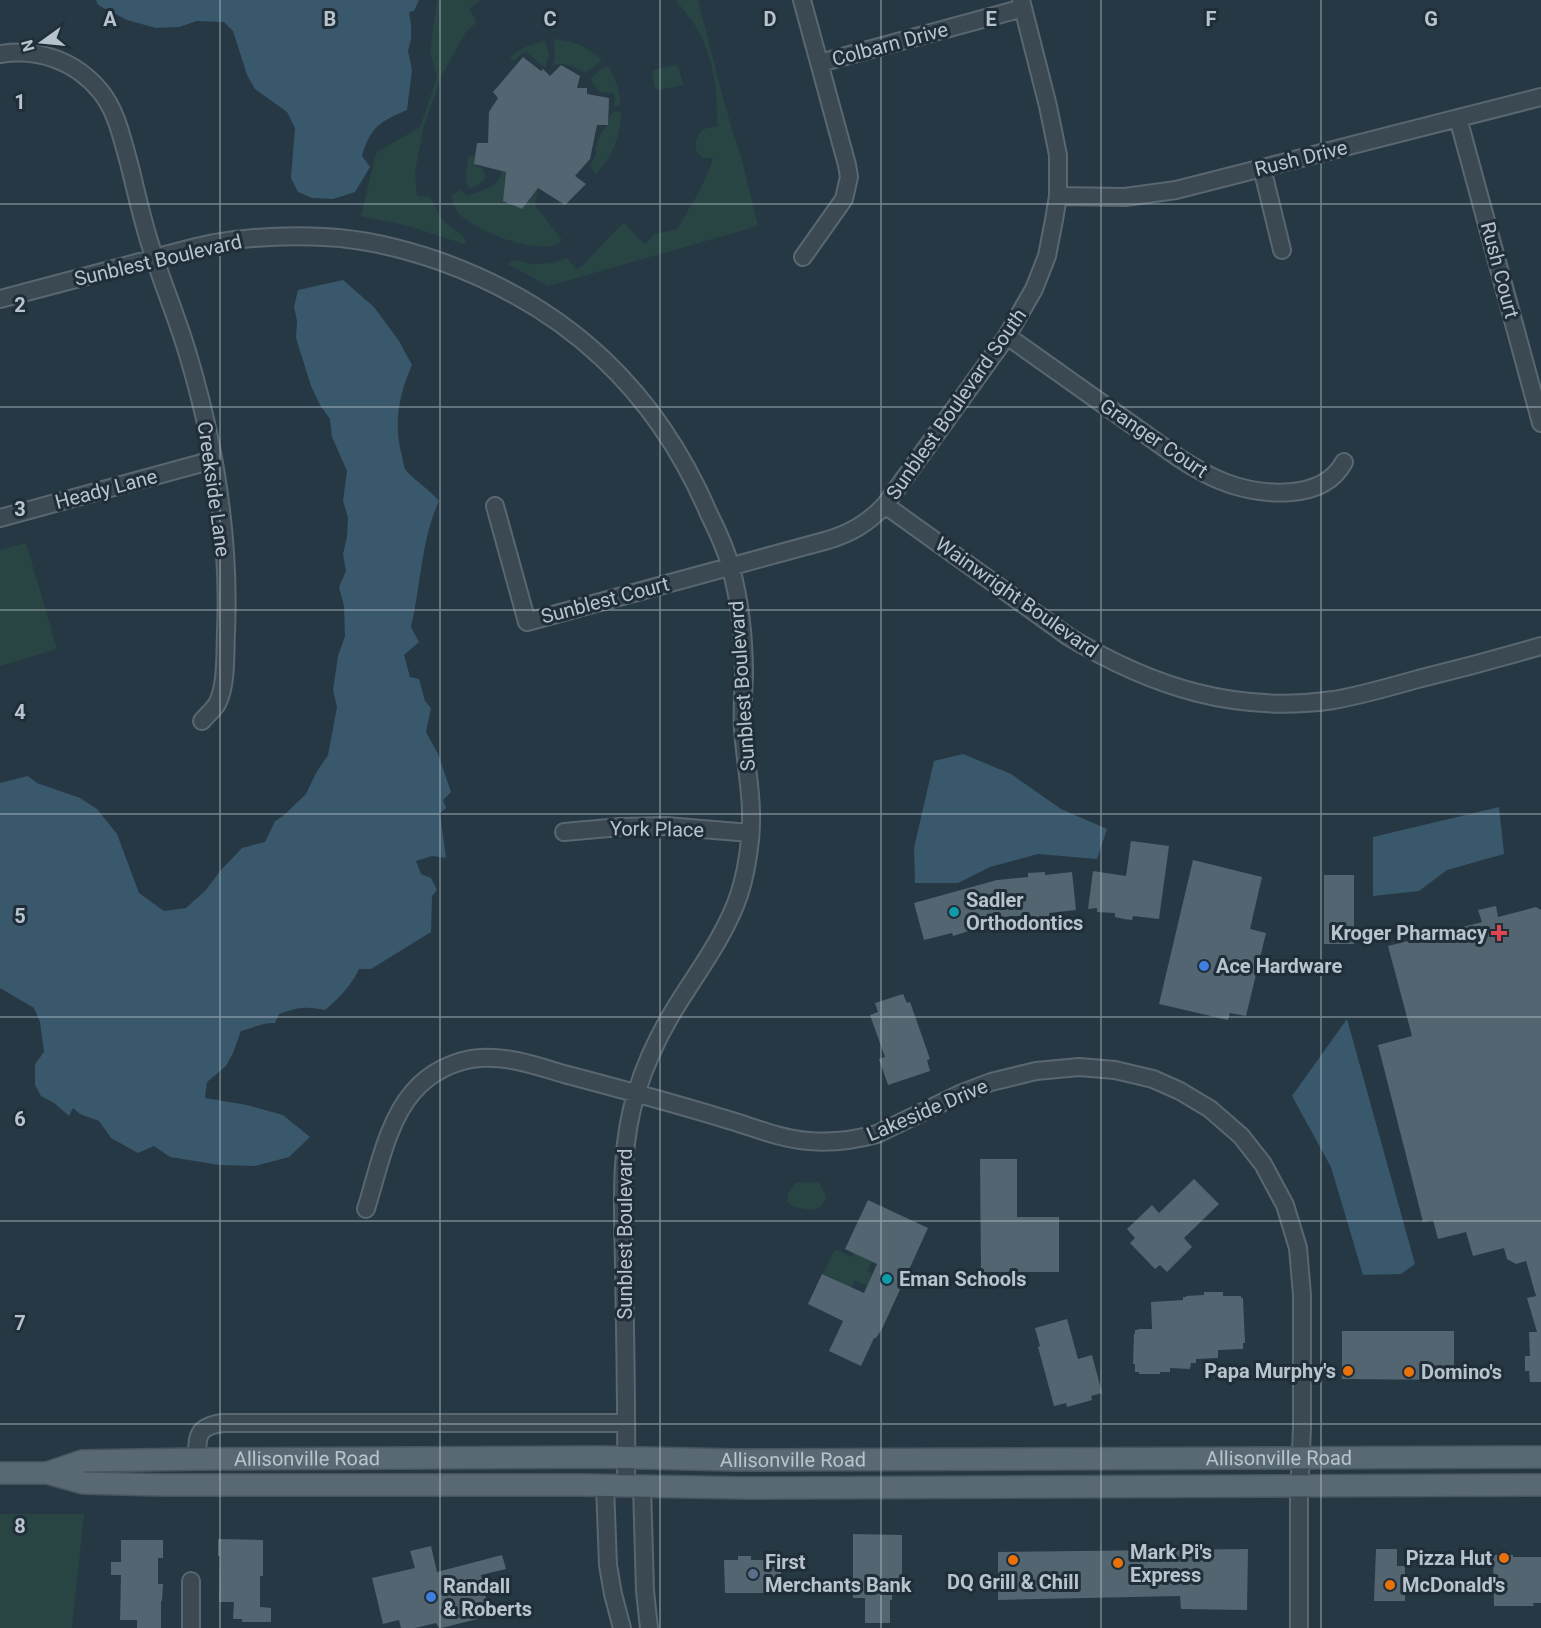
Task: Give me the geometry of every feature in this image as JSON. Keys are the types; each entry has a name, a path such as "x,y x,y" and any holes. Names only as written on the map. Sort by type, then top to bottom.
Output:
{"main road":[{"name":"Allisonville Road","path":"47,1473 82,1461 197,1459 735,1460 1300,1452 1541,1457"},
{"name":"Allisonville Road","path":"0,1473 47,1473 83,1484 161,1485 747,1488 1541,1485"}],"street":[{"name":"Colbarn Drive","path":"802,0 819,63 1022,4"},
{"name":"Sunblest Boulevard South","path":"730,566 845,535 861,527 885,505 1007,336 1034,289 1047,256 1054,220 1058,196 1058,155 1054,130 1022,4"},
{"name":"Creekside Lane","path":"0,54 24,52 46,56 60,60 79,71 102,93 113,111 120,131 154,258 189,359 199,396 219,500 225,563 226,637 223,688 217,703 202,721"},
{"path":"803,258 844,199 849,177 819,63"},
{"name":"Rush Drive","path":"1058,196 1107,198 1176,190 1541,97"},
{"name":"Rush Court","path":"1458,118 1541,423"},
{"path":"1262,168 1282,250"},
{"name":"Sunblest Boulevard","path":"0,299 214,243 250,238 305,236 345,239 388,246 430,258 478,276 532,303 574,334 615,370 645,404 668,435 694,480 730,566 742,626 743,733 752,799 750,834 743,879 734,908 718,940 669,1018 656,1044 636,1093 626,1136 623,1187 627,1458 634,1486 649,1628"},
{"name":"Granger Court","path":"1007,336 1179,458 1225,483 1256,490 1299,492 1330,479 1344,462"},
{"name":"Heady Lane","path":"0,518 213,460"},
{"name":"Wainwright Boulevard","path":"885,505 1069,637 1098,655 1159,682 1215,697 1273,703 1335,699 1372,692 1541,646"},
{"name":"Sunblest Court","path":"495,506 526,622 730,566"},
{"name":"York Place","path":"564,832 666,826 750,834"},
{"name":"Lakeside Drive","path":"366,1209 391,1129 411,1095 425,1080 452,1064 480,1058 512,1059 780,1136 822,1142 877,1134 962,1093 991,1082 1036,1071 1079,1067 1115,1070 1153,1079 1180,1091 1210,1109 1241,1136 1263,1164 1285,1205 1298,1248 1302,1295 1299,1628"},
{"path":"197,1459 199,1435 202,1430 208,1426 223,1423 626,1423"},
{"path":"604,1486 608,1565 612,1594 622,1628"},
{"path":"191,1581 191,1628"}],"green space":[{"path":"481,0 469,9 476,23 466,32 442,75 424,126 415,171 417,196 430,197 441,218 461,234 467,244 408,226 361,216 376,153 420,127 437,77 430,52 437,1"},
{"path":"676,0 698,0 758,226 548,286 508,264 512,260 541,264 567,258 576,269 582,266 624,223 645,245 654,234 677,229 706,177 713,158 699,155 696,144 703,130 717,126 714,79 709,56 700,34"},
{"path":"554,39 580,45 602,61 585,73 562,64 553,65"},
{"path":"545,41 549,54 545,68 525,52 513,61 510,58 526,47"},
{"path":"675,65 679,68 683,85 659,90 655,88 652,73 654,70"},
{"path":"608,66 618,88 621,103 619,106 614,105 613,93 600,92 590,80"},
{"path":"615,111 621,113 617,138 607,161 596,174 590,166 596,154 597,142 608,125 608,118"},
{"path":"469,155 475,156 474,164 485,174 484,180 470,189 466,177"},
{"path":"502,171 506,172 503,201 522,209 538,188 535,205 562,240 542,247 514,242 485,231 460,215 451,196 460,190 467,196 489,188 498,181"},
{"path":"26,543 57,649 0,666 0,550"},
{"path":"819,1182 826,1197 824,1203 817,1209 793,1207 787,1201 788,1193 796,1183"},
{"path":"835,1249 852,1257 854,1253 872,1262 867,1271 872,1274 867,1286 855,1280 850,1289 845,1284 823,1274"},
{"path":"0,1514 84,1514 72,1628 0,1628"}],"water":[{"path":"96,0 419,0 414,11 409,12 411,39 408,51 412,70 407,110 383,122 369,138 362,156 370,167 355,192 333,199 312,198 298,192 291,178 295,128 287,112 255,89 247,75 233,31 224,22 197,21 179,27 156,28 127,20 98,5"},
{"path":"343,280 374,307 399,341 412,365 399,409 399,444 407,471 439,501 428,531 411,627 419,642 404,655 410,677 419,679 425,701 431,708 426,732 438,754 451,792 443,800 446,808 440,813 446,858 432,856 416,861 421,874 431,878 437,890 432,896 431,932 371,969 359,969 344,991 325,1010 302,1008 292,1010 279,1014 275,1023 262,1024 241,1031 226,1066 207,1082 205,1098 247,1105 283,1115 310,1137 289,1157 255,1166 219,1165 170,1157 154,1146 138,1153 111,1138 99,1121 80,1114 73,1108 69,1116 54,1103 41,1096 35,1085 35,1064 44,1052 40,1022 34,1008 0,988 0,783 28,776 37,783 80,798 97,809 117,834 139,893 164,911 186,908 205,891 242,848 265,842 275,821 306,794 328,755 337,707 333,690 338,656 345,636 344,606 339,587 346,571 343,554 348,517 343,501 347,471 332,437 330,419 311,386 296,338 297,321 294,307 298,290"},
{"path":"963,754 1011,774 1061,809 1107,829 1097,859 1038,854 990,867 958,883 915,883 914,848 934,761"},
{"path":"1499,807 1504,854 1447,870 1419,891 1373,896 1373,837"},
{"path":"1347,1019 1415,1264 1401,1274 1363,1275 1331,1167 1292,1096"}],"building":[{"path":"523,57 550,76 561,65 580,76 577,88 587,88 587,94 609,98 608,125 597,125 590,159 575,176 586,184 565,205 538,188 522,209 503,201 506,172 474,164 477,143 488,143 489,112 498,98 493,92"},
{"path":"1131,841 1169,846 1159,919 1133,916 1132,920 1124,919 1115,917 1115,913 1097,912 1097,908 1088,909 1093,871 1126,876"},
{"name":"Ace Hardware","path":"1193,860 1262,877 1250,929 1266,933 1246,1016 1230,1013 1228,1020 1159,1004"},
{"path":"1045,872 1045,875 1072,872 1076,910 1031,918 1031,915 1004,917 968,928 969,931 953,936 952,933 924,940 914,903 997,880 1028,877 1028,873"},
{"path":"1324,875 1354,875 1354,944 1324,944"},
{"path":"1496,906 1498,917 1536,907 1541,910 1541,1382 1530,1382 1529,1371 1525,1371 1525,1356 1530,1356 1529,1332 1537,1332 1527,1298 1536,1296 1526,1261 1516,1264 1507,1259 1504,1248 1473,1256 1466,1232 1438,1239 1433,1220 1423,1222 1378,1045 1412,1036 1388,946 1482,922 1478,910"},
{"path":"903,994 907,1003 910,1002 922,1036 930,1059 927,1060 930,1071 888,1085 879,1059 885,1057 870,1015 878,1012 875,1003"},
{"path":"980,1159 1017,1159 1017,1217 1059,1217 1059,1272 981,1272"},
{"path":"1194,1179 1219,1204 1184,1238 1192,1247 1167,1272 1160,1265 1155,1269 1130,1243 1135,1238 1127,1229 1152,1205 1159,1213"},
{"name":"Eman Schools","path":"868,1200 928,1228 882,1329 874,1338 861,1366 829,1351 843,1321 808,1304 822,1274 864,1293 877,1264 845,1249"},
{"path":"1204,1292 1223,1292 1223,1296 1243,1298 1245,1343 1243,1343 1243,1349 1218,1350 1218,1358 1196,1359 1196,1363 1191,1363 1190,1369 1170,1368 1170,1372 1160,1372 1160,1374 1135,1372 1134,1334 1138,1329 1152,1329 1151,1302 1183,1300 1186,1296 1204,1295"},
{"path":"1067,1319 1078,1359 1092,1355 1102,1393 1091,1396 1092,1400 1067,1407 1066,1403 1054,1406 1035,1328"},
{"path":"1342,1331 1454,1331 1454,1380 1342,1379"},
{"path":"853,1534 902,1535 902,1590 892,1590 890,1623 865,1623 865,1598 853,1598"},
{"path":"218,1539 263,1540 260,1607 271,1608 271,1622 242,1622 242,1619 233,1619 234,1602 219,1602"},
{"path":"121,1540 163,1540 163,1558 158,1558 158,1584 163,1584 161,1628 137,1628 137,1620 120,1620 121,1575 111,1575 111,1562 121,1562"},
{"name":"Randall & Roberts","path":"431,1546 437,1572 502,1555 506,1569 481,1575 490,1616 441,1628 436,1623 415,1628 401,1628 399,1620 383,1624 372,1578 415,1568 410,1551"},
{"path":"1248,1549 1247,1610 1181,1609 1180,1596 998,1600 998,1552"},
{"name":"McDonald's","path":"1376,1549 1397,1549 1397,1566 1405,1566 1405,1601 1374,1601"},
{"path":"1493,1555 1541,1557 1541,1603 1533,1603 1534,1606 1494,1606"},
{"name":"First Merchants Bank","path":"738,1556 751,1556 751,1560 765,1560 765,1567 781,1567 781,1580 766,1580 766,1593 725,1593 724,1560 738,1560"}],"place":[{"name":"Sadler Orthodontics","path":"954,912"},
{"name":"Kroger Pharmacy","path":"1499,933"},
{"name":"Ace Hardware","path":"1204,966"},
{"name":"Eman Schools","path":"887,1279"},
{"name":"Papa Murphy's","path":"1348,1371"},
{"name":"Domino's","path":"1409,1372"},
{"name":"Pizza Hut","path":"1504,1558"},
{"name":"DQ Grill & Chill","path":"1013,1560"},
{"name":"Mark Pi's Express","path":"1118,1563"},
{"name":"First Merchants Bank","path":"753,1574"},
{"name":"McDonald's","path":"1390,1585"},
{"name":"Randall & Roberts","path":"431,1597"}]}
